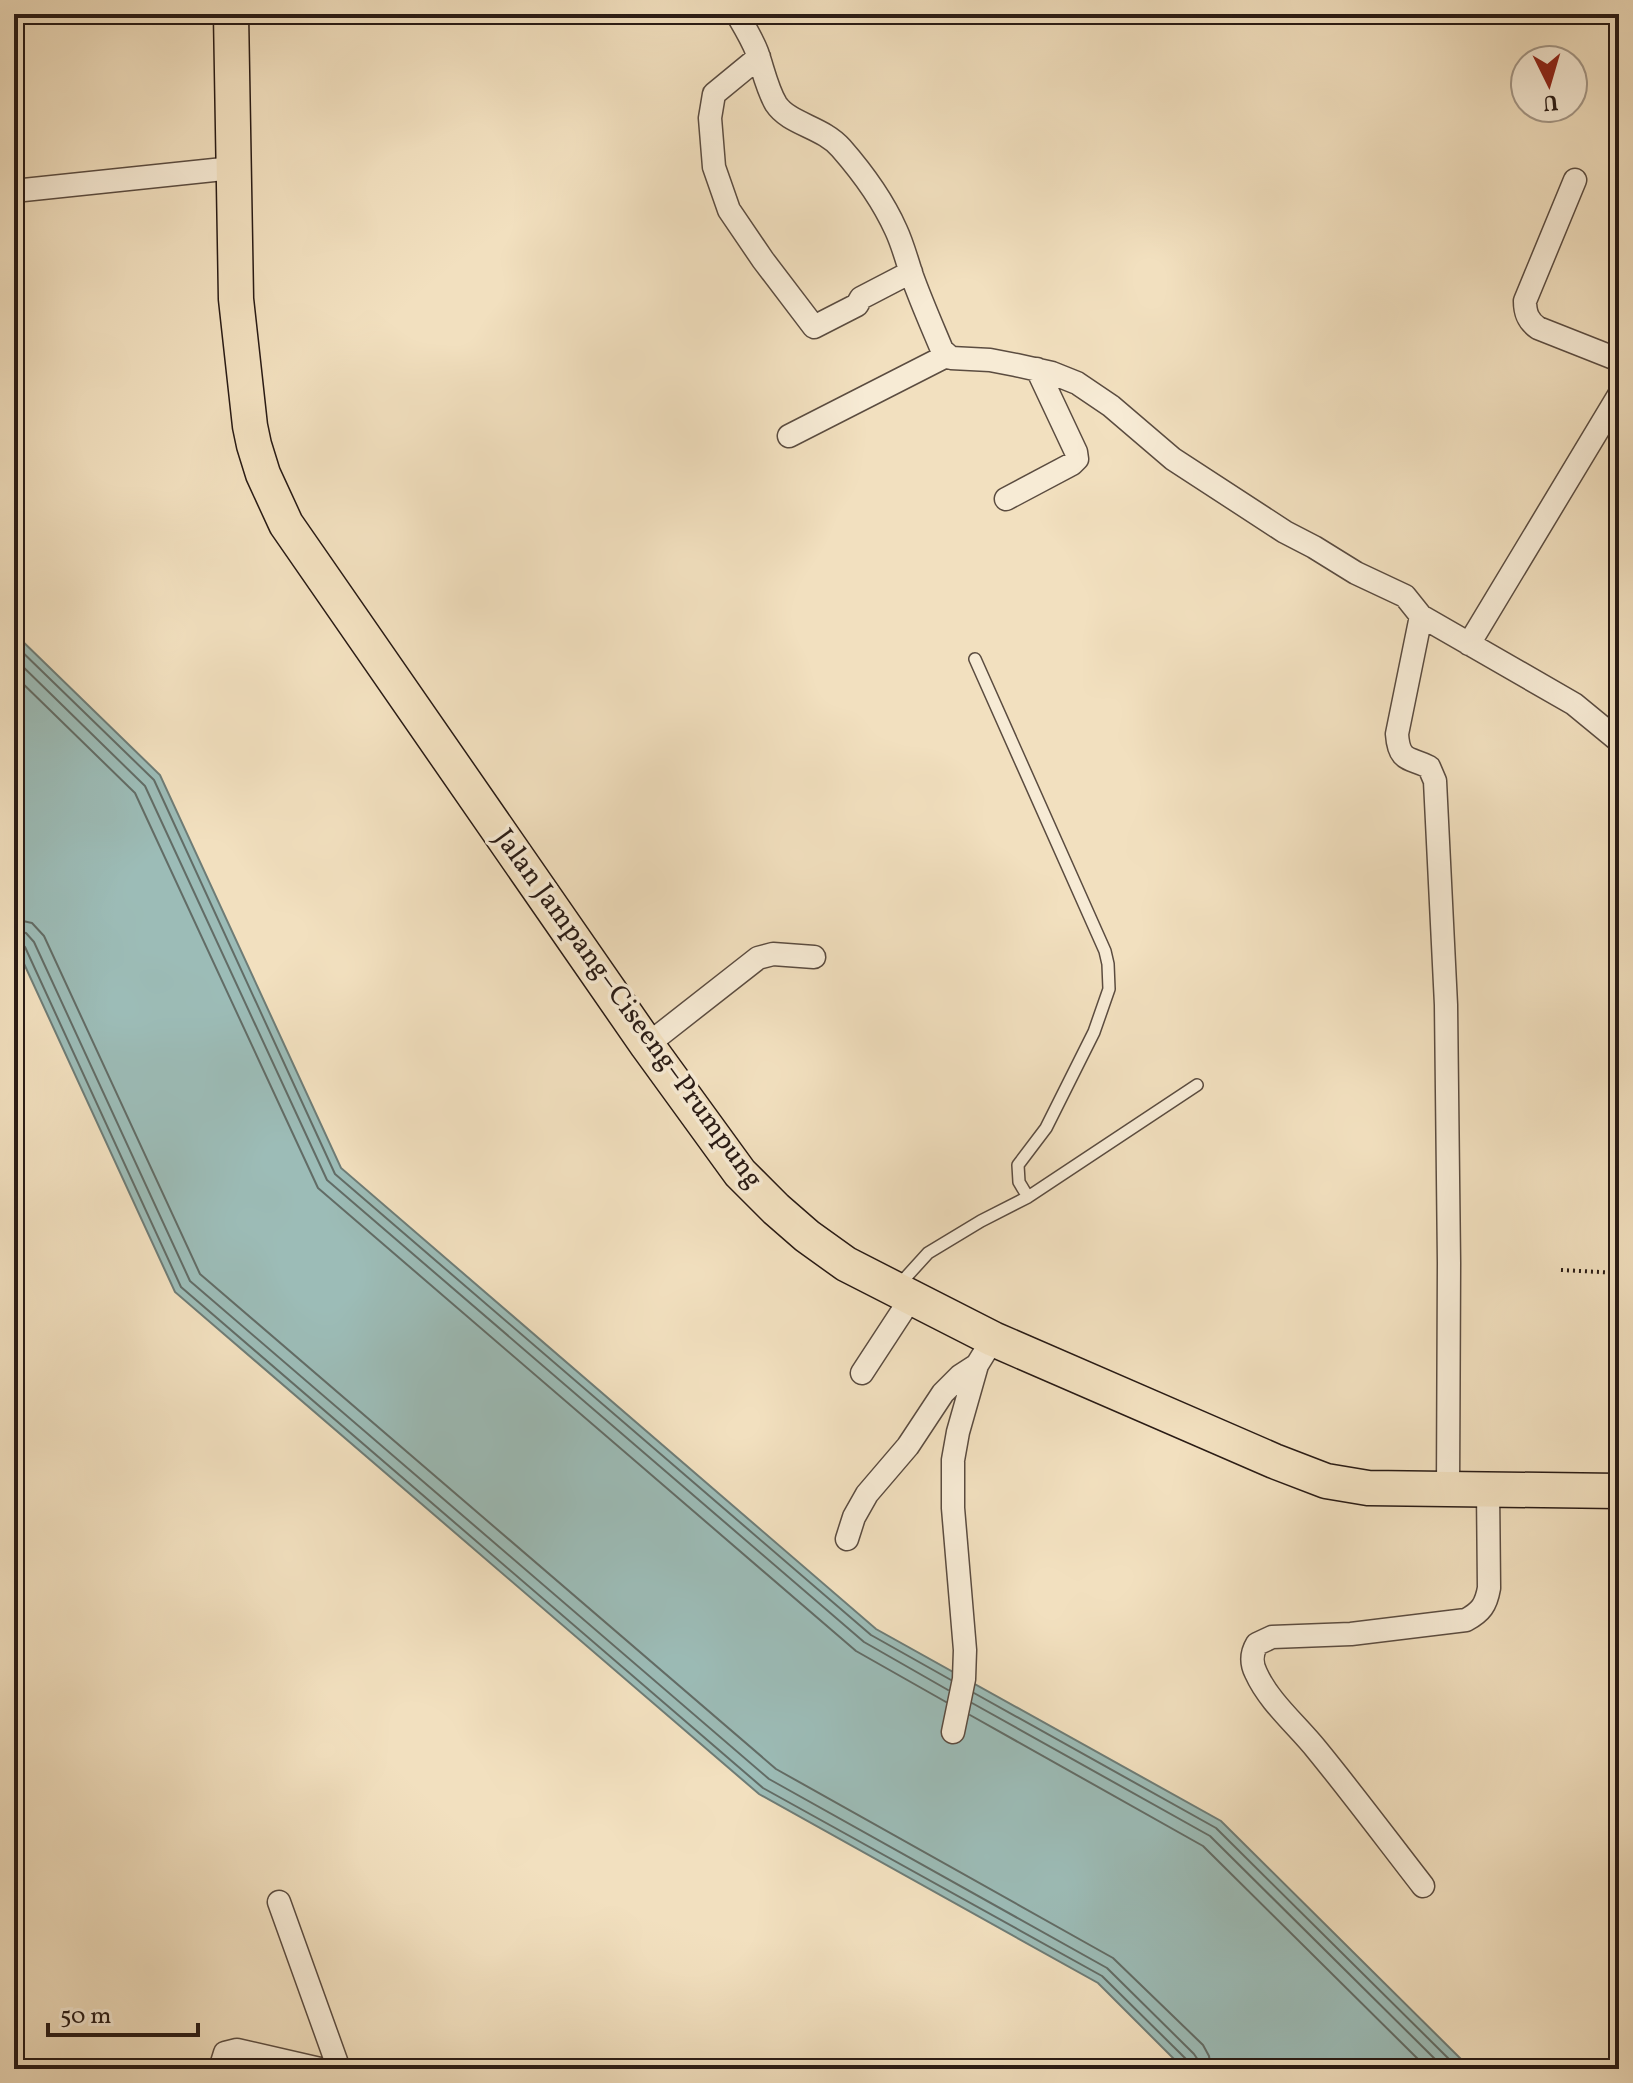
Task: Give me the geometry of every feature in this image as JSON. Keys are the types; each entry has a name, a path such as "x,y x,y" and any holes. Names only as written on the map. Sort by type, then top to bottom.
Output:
{"main road":[{"name":"Jalan Jampang–Ciseeng–Prumpung","path":"231,14 236,299 250,426 263,474 274,500 286,524 647,1045 740,1173 807,1236 846,1264 903,1294 985,1352 1326,1481 1368,1488 1619,1491"}],"street":[{"path":"737,14 759,57 778,107 792,118 831,138 856,165 895,226 946,356 1037,369 1077,383 1111,406 1173,459 1285,532 1356,573 1405,596 1421,616 1574,704 1619,741"},
{"path":"759,57 714,94 710,118 714,167 729,210 763,260 814,327 911,272"},
{"path":"14,191 233,168"},
{"path":"1575,180 1525,301 1525,308 1529,321 1538,328 1619,360"},
{"path":"789,436 946,356"},
{"path":"1006,499 1077,459 1037,369"},
{"path":"1469,644 1619,395"},
{"path":"1421,616 1397,734 1405,758 1429,767 1435,781 1446,1005 1448,1490"},
{"path":"647,1045 758,958 773,954 814,957"},
{"path":"862,1373 903,1294"},
{"path":"847,1539 854,1517 867,1494 908,1446 943,1393 985,1352"},
{"path":"953,1732 965,1665 952,1490 953,1460 958,1432 985,1352"},
{"path":"1423,1886 1317,1750 1268,1693 1257,1676 1252,1656 1257,1644 1272,1637 1351,1634 1466,1620 1479,1613 1486,1602 1489,1588 1488,1489"},
{"path":"279,1902 339,2069"},
{"path":"220,2069 225,2053 237,2050 320,2069"}],"lane":[{"path":"975,659 1105,951 1110,978 1094,1032 1063,1096 1046,1128 1018,1165 1019,1182 1028,1197"},
{"path":"903,1294 928,1253 1028,1197 1197,1085"}],"path":[{"path":"1561,1270 1619,1273"}],"water":[{"path":"14,633 160,775 341,1168 876,1629 1221,1821 1471,2069 1184,2069 1098,1983 759,1794 175,1292 14,942"}]}
